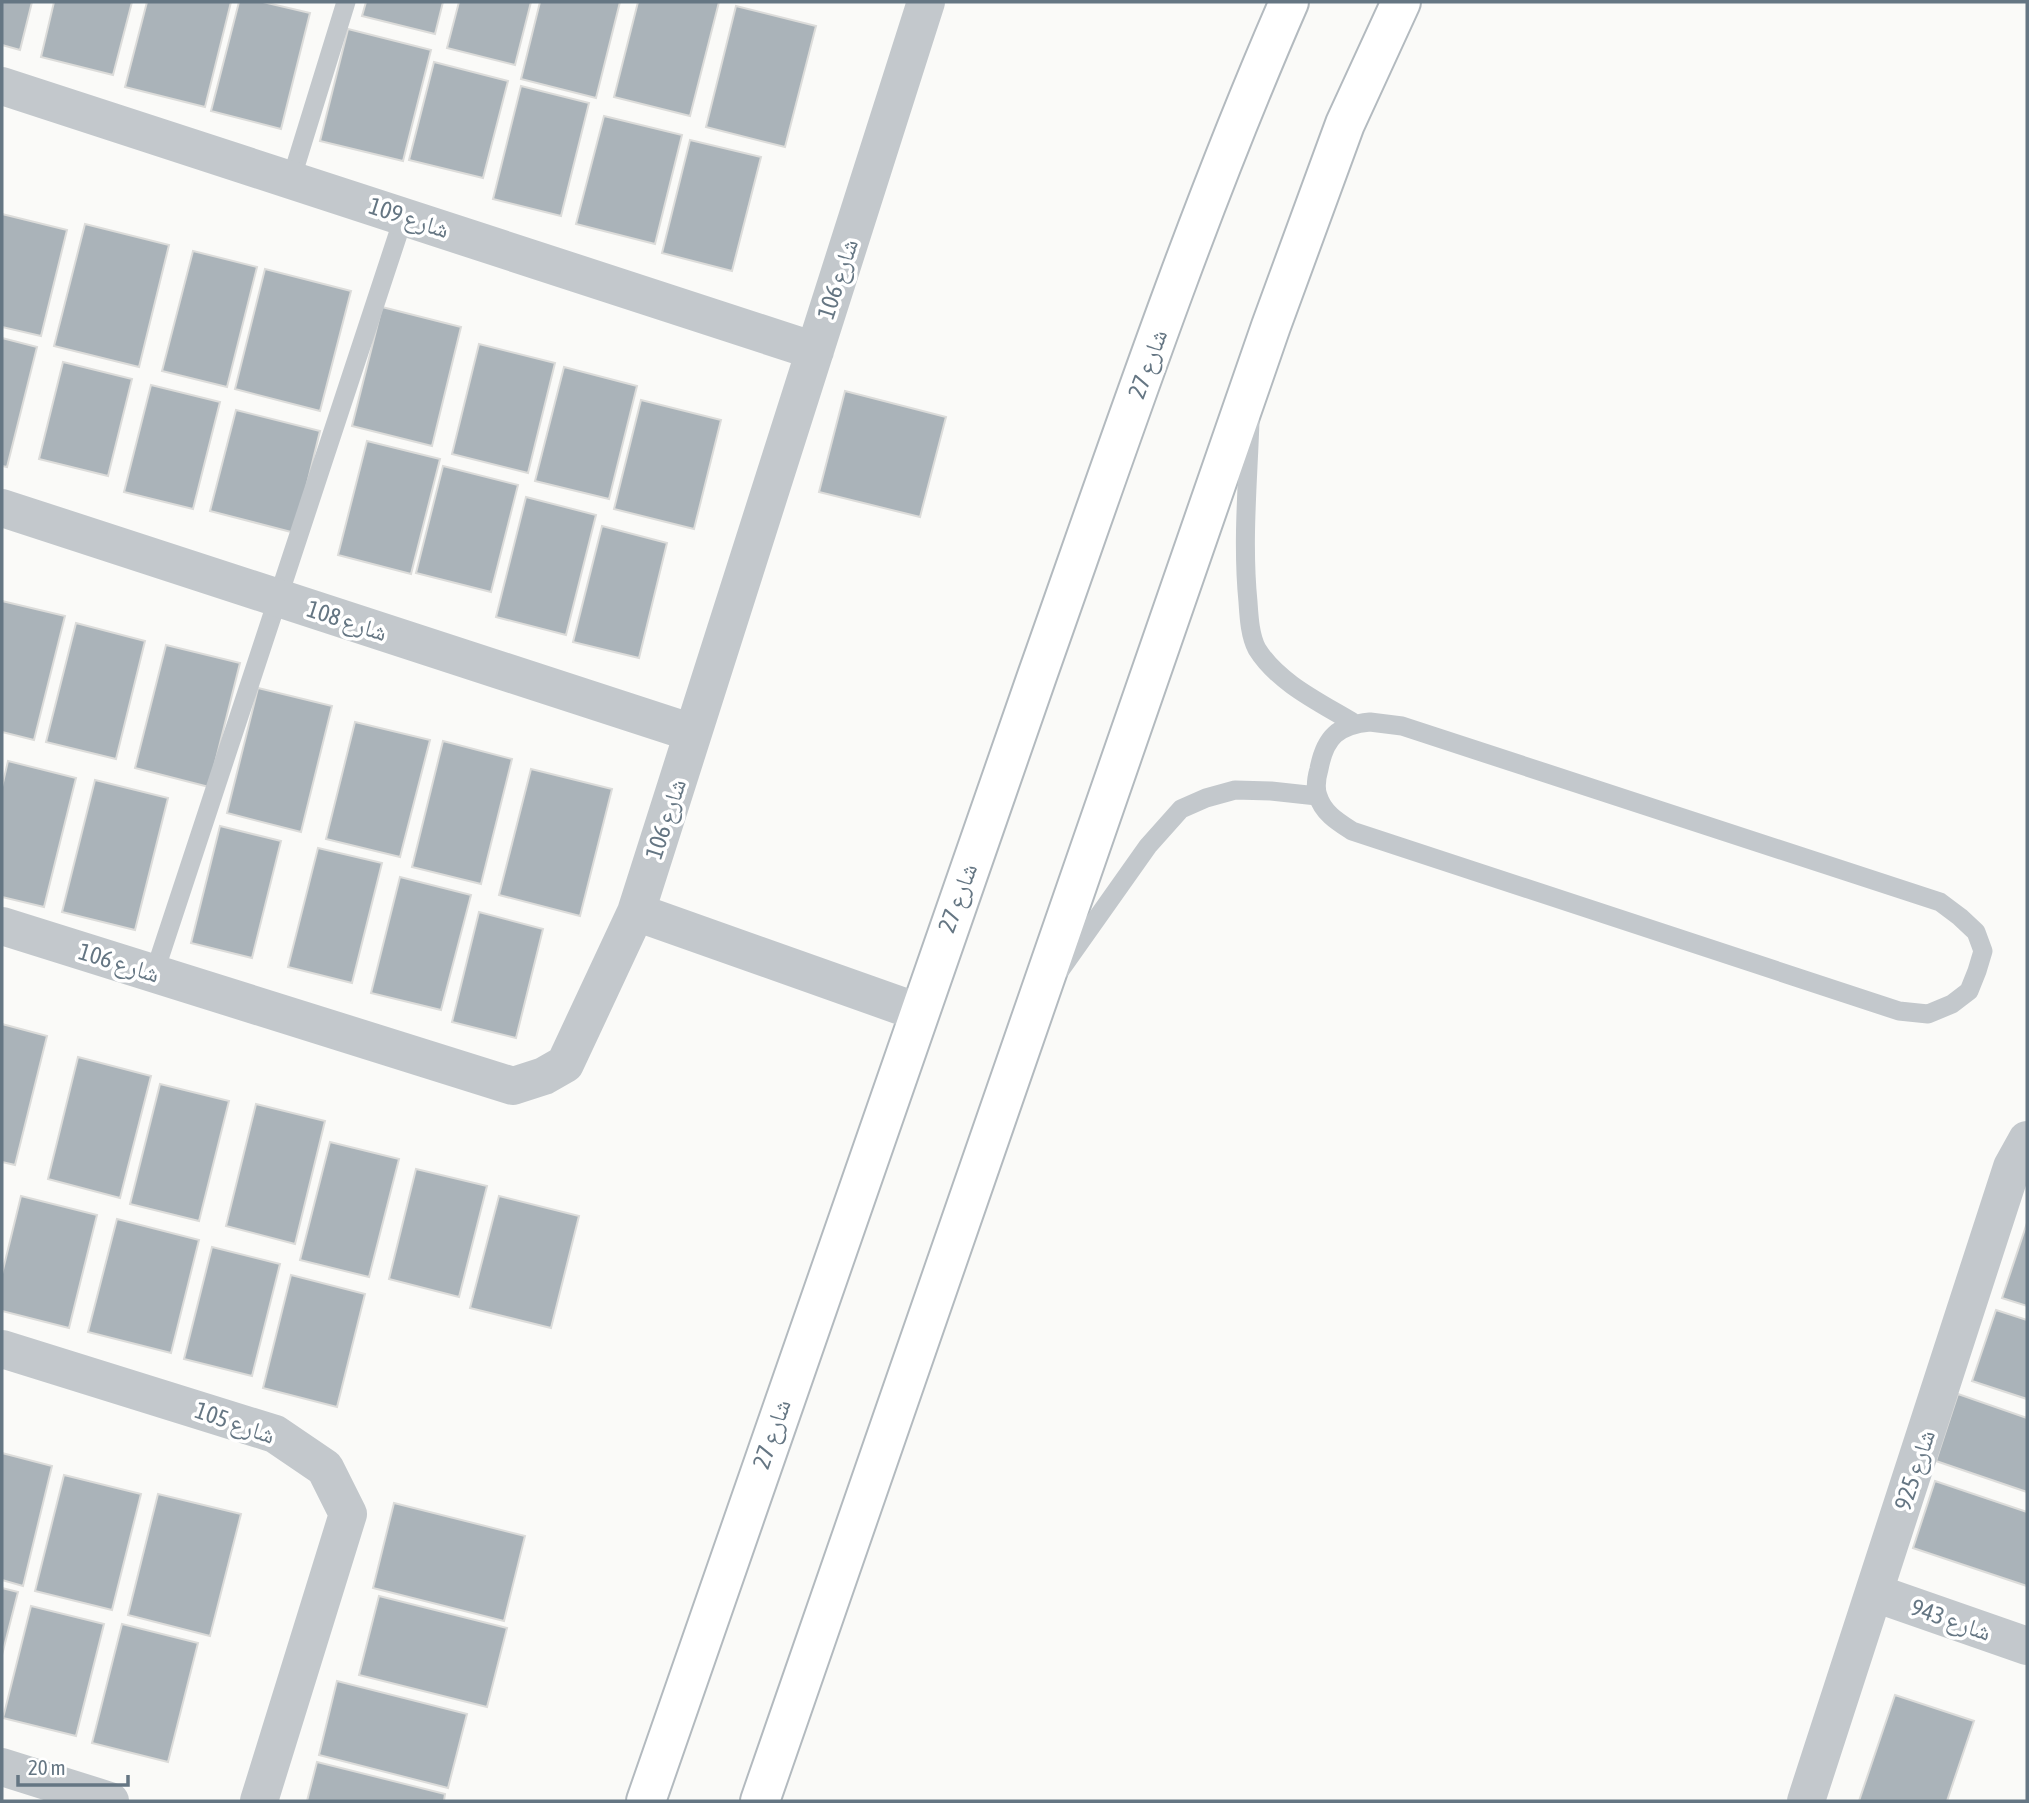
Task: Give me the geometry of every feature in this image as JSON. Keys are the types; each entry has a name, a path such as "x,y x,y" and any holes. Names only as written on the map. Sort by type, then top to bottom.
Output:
{"main road":[{"name":"شارع 27","path":"646,1801 918,1012 1173,293 1249,92 1289,2"},
{"path":"760,1801 1252,380 1345,124 1401,2"}],"street":[{"name":"شارع 106","path":"2,926 513,1086 544,1076 565,1063 636,912 926,2"},
{"name":"شارع 109","path":"2,86 815,351"},
{"name":"شارع 108","path":"2,508 693,733"},
{"path":"636,912 918,1012"},
{"name":"شارع 925","path":"1806,1801 2012,1167 2027,1140"},
{"name":"شارع 105","path":"2,1349 275,1434 325,1468 348,1514 259,1801"},
{"name":"شارع 943","path":"1875,1593 2027,1646"},
{"path":"2,1766 110,1801"}],"lane":[{"path":"291,180 346,2"},
{"path":"155,974 404,216"},
{"path":"1252,380 1245,568 1250,623 1256,647 1270,665 1295,686 1354,723"},
{"path":"1354,723 1402,726 1940,902 1976,932 1983,951 1969,990 1952,1004 1928,1014 1899,1011 1352,831 1330,816 1318,796 1319,765 1329,737 1354,723"},
{"path":"1036,1004 1149,846 1181,809 1206,798 1236,790 1318,796"}],"building":[{"path":"2,2 32,2 20,50 2,45"},
{"path":"54,2 132,2 113,75 41,57"},
{"path":"147,2 231,2 205,107 125,87"},
{"path":"239,2 263,2 310,13 281,129 211,111"},
{"path":"366,2 443,2 435,34 362,16"},
{"path":"459,2 531,2 515,65 447,48"},
{"path":"540,2 620,2 596,98 521,79"},
{"path":"638,2 719,2 690,116 614,97"},
{"path":"736,6 816,26 785,147 706,127"},
{"path":"348,29 431,50 403,161 320,141"},
{"path":"434,62 508,81 483,178 409,160"},
{"path":"521,86 589,103 561,216 493,199"},
{"path":"604,116 682,135 655,244 576,224"},
{"path":"690,140 761,157 732,271 662,253"},
{"path":"2,214 67,230 41,336 2,327"},
{"path":"85,224 169,245 139,367 54,346"},
{"path":"193,251 257,267 227,387 162,371"},
{"path":"265,269 351,291 320,411 235,389"},
{"path":"382,307 461,327 432,446 352,426"},
{"path":"2,338 37,347 7,467 2,466"},
{"path":"479,344 555,363 528,473 452,454"},
{"path":"63,362 132,379 108,476 39,459"},
{"path":"564,367 637,386 609,499 535,481"},
{"path":"151,385 220,402 193,509 124,492"},
{"path":"845,391 946,417 920,517 819,492"},
{"path":"641,400 721,420 694,529 614,509"},
{"path":"236,410 320,431 295,533 210,511"},
{"path":"367,441 440,459 411,574 338,555"},
{"path":"443,466 518,485 491,592 416,573"},
{"path":"526,497 596,515 566,635 496,617"},
{"path":"602,526 667,543 639,658 573,642"},
{"path":"2,601 65,616 34,740 2,732"},
{"path":"76,623 145,641 116,759 46,742"},
{"path":"166,645 240,663 209,787 135,768"},
{"path":"258,688 332,706 301,832 227,813"},
{"path":"355,722 430,740 400,857 326,839"},
{"path":"443,741 512,759 481,884 412,867"},
{"path":"8,761 76,778 44,907 2,897 2,787"},
{"path":"531,769 612,789 580,916 499,895"},
{"path":"95,780 168,798 135,930 62,912"},
{"path":"220,826 281,841 252,958 191,943"},
{"path":"318,848 382,863 352,983 288,967"},
{"path":"400,877 471,895 441,1010 371,993"},
{"path":"479,912 543,929 516,1038 452,1022"},
{"path":"2,1024 47,1036 15,1165 2,1162"},
{"path":"78,1057 151,1076 120,1198 48,1179"},
{"path":"160,1084 229,1101 199,1221 130,1204"},
{"path":"256,1104 325,1121 295,1244 226,1226"},
{"path":"330,1142 399,1159 369,1277 300,1260"},
{"path":"416,1169 487,1186 459,1297 389,1279"},
{"path":"21,1196 97,1215 69,1328 2,1311 2,1274"},
{"path":"499,1196 579,1216 551,1328 470,1308"},
{"path":"117,1219 199,1240 171,1353 88,1332"},
{"path":"2027,1223 2027,1306 2002,1298"},
{"path":"212,1247 280,1264 252,1376 184,1359"},
{"path":"291,1275 365,1294 337,1407 263,1388"},
{"path":"1996,1310 2027,1320 2027,1399 1972,1381"},
{"path":"1958,1394 2027,1418 2027,1492 1936,1461"},
{"path":"2,1453 52,1466 23,1586 2,1580"},
{"path":"64,1475 141,1494 112,1610 35,1591"},
{"path":"1935,1481 2027,1512 2027,1586 1913,1548"},
{"path":"158,1494 241,1514 210,1636 128,1615"},
{"path":"394,1503 525,1536 504,1621 373,1588"},
{"path":"2,1588 18,1592 2,1655"},
{"path":"379,1596 507,1628 487,1707 359,1675"},
{"path":"31,1606 104,1624 76,1736 3,1718"},
{"path":"122,1624 198,1643 168,1762 92,1743"},
{"path":"337,1681 467,1714 448,1788 319,1755"},
{"path":"1895,1695 1974,1721 1947,1801 1859,1801"},
{"path":"317,1762 445,1794 444,1801 307,1801"}]}
